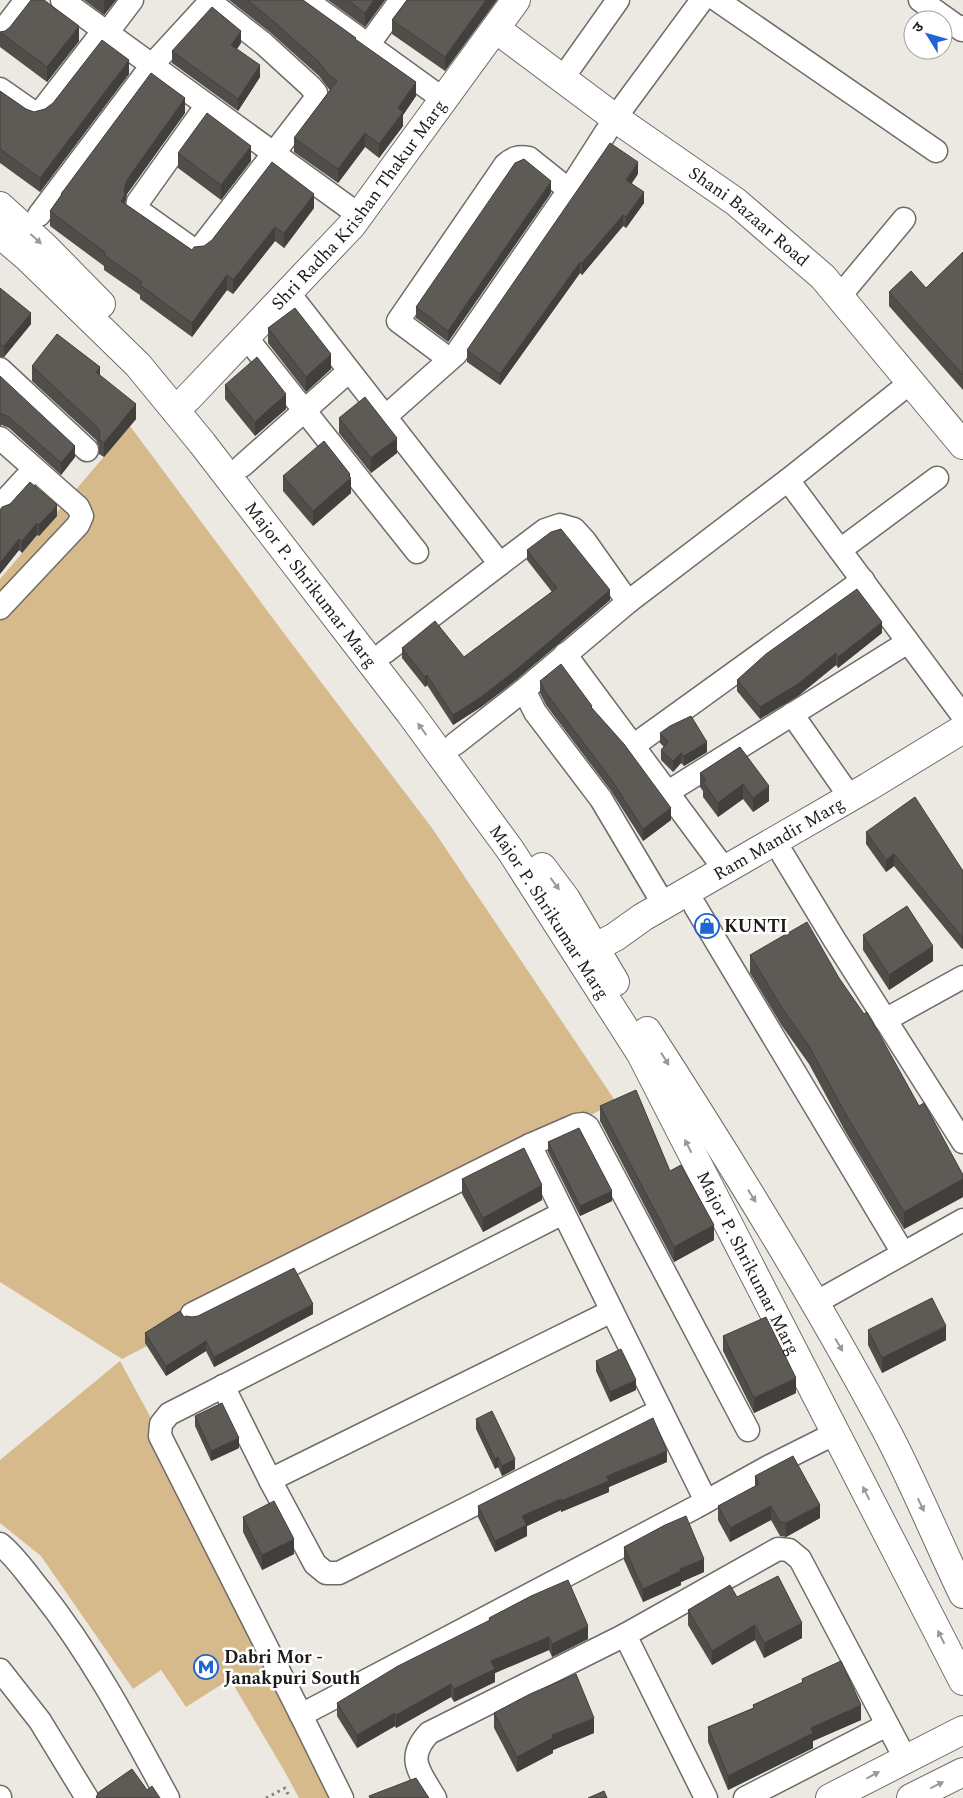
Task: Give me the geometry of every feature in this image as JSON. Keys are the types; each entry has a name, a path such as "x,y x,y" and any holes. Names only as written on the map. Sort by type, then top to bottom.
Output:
{"street":[{"path":"0,34 26,0"},
{"path":"62,0 360,215"},
{"path":"0,89 33,112 43,109 132,0"},
{"path":"368,45 401,0"},
{"name":"Shri Radha Krishan Thakur Marg","path":"181,404 360,215 516,0"},
{"path":"562,79 618,0"},
{"path":"385,417 456,354 569,190 615,118 702,0"},
{"path":"717,0 936,151"},
{"path":"920,0 962,29"},
{"path":"312,2 443,100"},
{"path":"38,215 152,65 207,5 213,4 264,44 316,93 314,101 202,246 197,249 191,248 140,212 138,202 208,105"},
{"name":"Shani Bazaar Road","path":"496,29 615,118 736,202 823,277 963,445"},
{"path":"449,359 398,321 505,165 512,158 520,156 529,158 569,190"},
{"name":"Major P. Shrikumar Marg","path":"0,206 44,246 154,357 181,404 511,851 546,904 590,958 765,1217 887,1432 963,1594"},
{"path":"839,297 904,219"},
{"name":"Major P. Shrikumar Marg","path":"0,234 27,257 181,404 242,466 424,702 566,899 590,958 963,1681"},
{"path":"288,292 500,564"},
{"path":"246,337 417,552"},
{"path":"0,369 87,450"},
{"path":"242,466 349,371"},
{"path":"455,744 524,690 628,602 788,480 911,382"},
{"path":"0,438 78,507 82,516 78,525 0,608"},
{"path":"0,506 34,469"},
{"path":"840,550 938,478"},
{"path":"788,480 963,716"},
{"path":"385,652 545,530 560,525 574,529 585,541 628,602"},
{"path":"633,746 863,580"},
{"path":"668,792 908,642"},
{"path":"565,654 725,870"},
{"path":"524,690 535,712 601,799 664,905"},
{"path":"792,714 850,797"},
{"name":"Ram Mandir Marg","path":"590,958 615,937 644,917 963,729"},
{"name":"Ram Mandir Marg","path":"590,958 695,906 963,748"},
{"path":"783,855 963,1142"},
{"path":"695,906 902,1253"},
{"path":"885,1020 963,977"},
{"path":"192,1314 530,1145 576,1124 583,1124 588,1127 748,1430"},
{"path":"530,1145 706,1501"},
{"path":"342,1798 160,1436 161,1424 169,1414 563,1213"},
{"path":"815,1303 963,1220"},
{"path":"270,1480 612,1311"},
{"path":"223,1386 315,1564 326,1573 339,1573 661,1410"},
{"path":"301,1715 768,1467 836,1433"},
{"path":"0,1544 11,1553 63,1618 117,1703 168,1798"},
{"path":"435,1798 418,1767 416,1756 419,1744 429,1733 625,1635 778,1549 789,1550 800,1559 905,1758"},
{"path":"625,1635 706,1798"},
{"path":"0,1670 40,1721 87,1798"},
{"path":"745,1798 887,1724"},
{"path":"830,1798 963,1730"},
{"path":"911,1798 963,1772"}],"path":[{"path":"266,1798 285,1788 290,1798"}],"shaded area":[{"path":"130,426 432,828 616,1102 122,1359 0,1282 0,579"},
{"path":"120,1361 178,1468 342,1798 299,1798 230,1679 186,1707 161,1670 133,1689 41,1556 0,1523 0,1460"}],"building":[{"path":"31,0 44,0 79,26 47,67 0,32 10,27"},
{"path":"247,0 303,0 416,82 398,108 403,112 379,144 365,133 338,169 294,138 337,81 328,74 319,62"},
{"path":"348,0 374,0 365,13"},
{"path":"407,0 486,0 445,57 392,20"},
{"path":"212,7 241,31 231,45 260,65 238,99 172,51"},
{"path":"102,40 129,60 40,178 0,149 0,91 26,109 34,112 45,109 53,103"},
{"path":"151,73 185,98 127,180 124,190 125,195 121,201 192,250 194,247 204,246 212,240 272,162 314,194 284,233 275,227 233,280 227,275 192,323 140,285 142,282 104,255 106,253 50,211"},
{"path":"207,113 251,146 221,185 178,153"},
{"path":"610,143 638,162 626,180 644,192 626,217 623,215 582,263 580,262 500,374 467,350"},
{"path":"524,159 551,181 448,331 416,307 515,163"},
{"path":"963,252 963,375 889,292 911,271 926,288"},
{"path":"0,288 31,313 4,346 0,345"},
{"path":"295,308 331,354 306,377 268,328"},
{"path":"57,334 100,367 96,372 136,404 104,443 99,439 100,432 96,426 32,366"},
{"path":"257,357 286,394 255,422 225,385"},
{"path":"0,376 75,446 61,463 9,417 0,414"},
{"path":"365,397 397,438 371,458 339,418"},
{"path":"324,441 350,474 348,475 351,478 313,511 283,476"},
{"path":"30,482 57,505 39,525 37,523 22,541 19,539 0,563 0,510 2,507 10,504"},
{"path":"561,529 610,590 516,670 481,697 453,715 427,675 425,677 402,648 435,621 464,657 557,588 527,550 551,532"},
{"path":"857,589 882,622 838,657 836,653 798,684 760,707 737,680 766,654"},
{"path":"561,664 591,707 624,744 671,808 643,829 611,779 546,693 540,681"},
{"path":"691,716 707,742 684,756 681,753 673,761 661,750 668,742 660,733"},
{"path":"740,747 769,786 753,798 743,784 718,803 703,782 706,780 700,773"},
{"path":"915,797 963,871 963,937 894,854 886,860 866,832"},
{"path":"907,906 933,946 889,975 863,935"},
{"path":"807,922 839,978 864,1014 867,1012 919,1106 924,1103 963,1175 963,1179 904,1212 845,1113 809,1046 782,1008 750,955"},
{"path":"636,1090 670,1171 681,1165 714,1225 674,1247 600,1106"},
{"path":"579,1128 612,1191 580,1206 548,1142"},
{"path":"524,1148 542,1185 483,1218 462,1179"},
{"path":"294,1268 313,1304 214,1357 206,1341 166,1366 145,1333 180,1311 184,1317 198,1316"},
{"path":"932,1298 946,1326 882,1358 868,1330"},
{"path":"766,1317 796,1378 754,1398 723,1336"},
{"path":"621,1349 636,1380 610,1392 596,1361"},
{"path":"222,1403 239,1438 211,1451 195,1416"},
{"path":"492,1411 515,1459 502,1466 498,1457 495,1459 476,1419"},
{"path":"653,1418 667,1451 607,1476 609,1481 522,1516 527,1525 495,1541 478,1506"},
{"path":"793,1456 820,1505 786,1523 780,1522 771,1506 730,1528 718,1506 759,1484 755,1476"},
{"path":"274,1501 294,1539 262,1555 243,1517"},
{"path":"686,1516 704,1559 680,1569 681,1571 643,1589 624,1547"},
{"path":"778,1576 802,1623 764,1643 755,1625 712,1651 688,1610 730,1585 737,1597"},
{"path":"568,1580 588,1626 552,1644 549,1637 491,1661 495,1669 454,1689 451,1684 357,1735 337,1703 398,1666 490,1620 489,1618 531,1596"},
{"path":"841,1661 861,1705 811,1728 813,1733 728,1776 708,1727 754,1708 753,1705 803,1682 802,1679"},
{"path":"576,1674 594,1718 552,1735 553,1738 517,1757 494,1713 530,1694"},
{"path":"132,1769 147,1790 152,1786 160,1798 96,1797 99,1792"},
{"path":"416,1778 429,1798 370,1798 369,1796"},
{"path":"604,1791 607,1798 588,1798"}],"place":[{"name":"KUNTI","path":"707,926"},
{"name":"Dabri Mor - Janakpuri South","path":"206,1667"}]}
